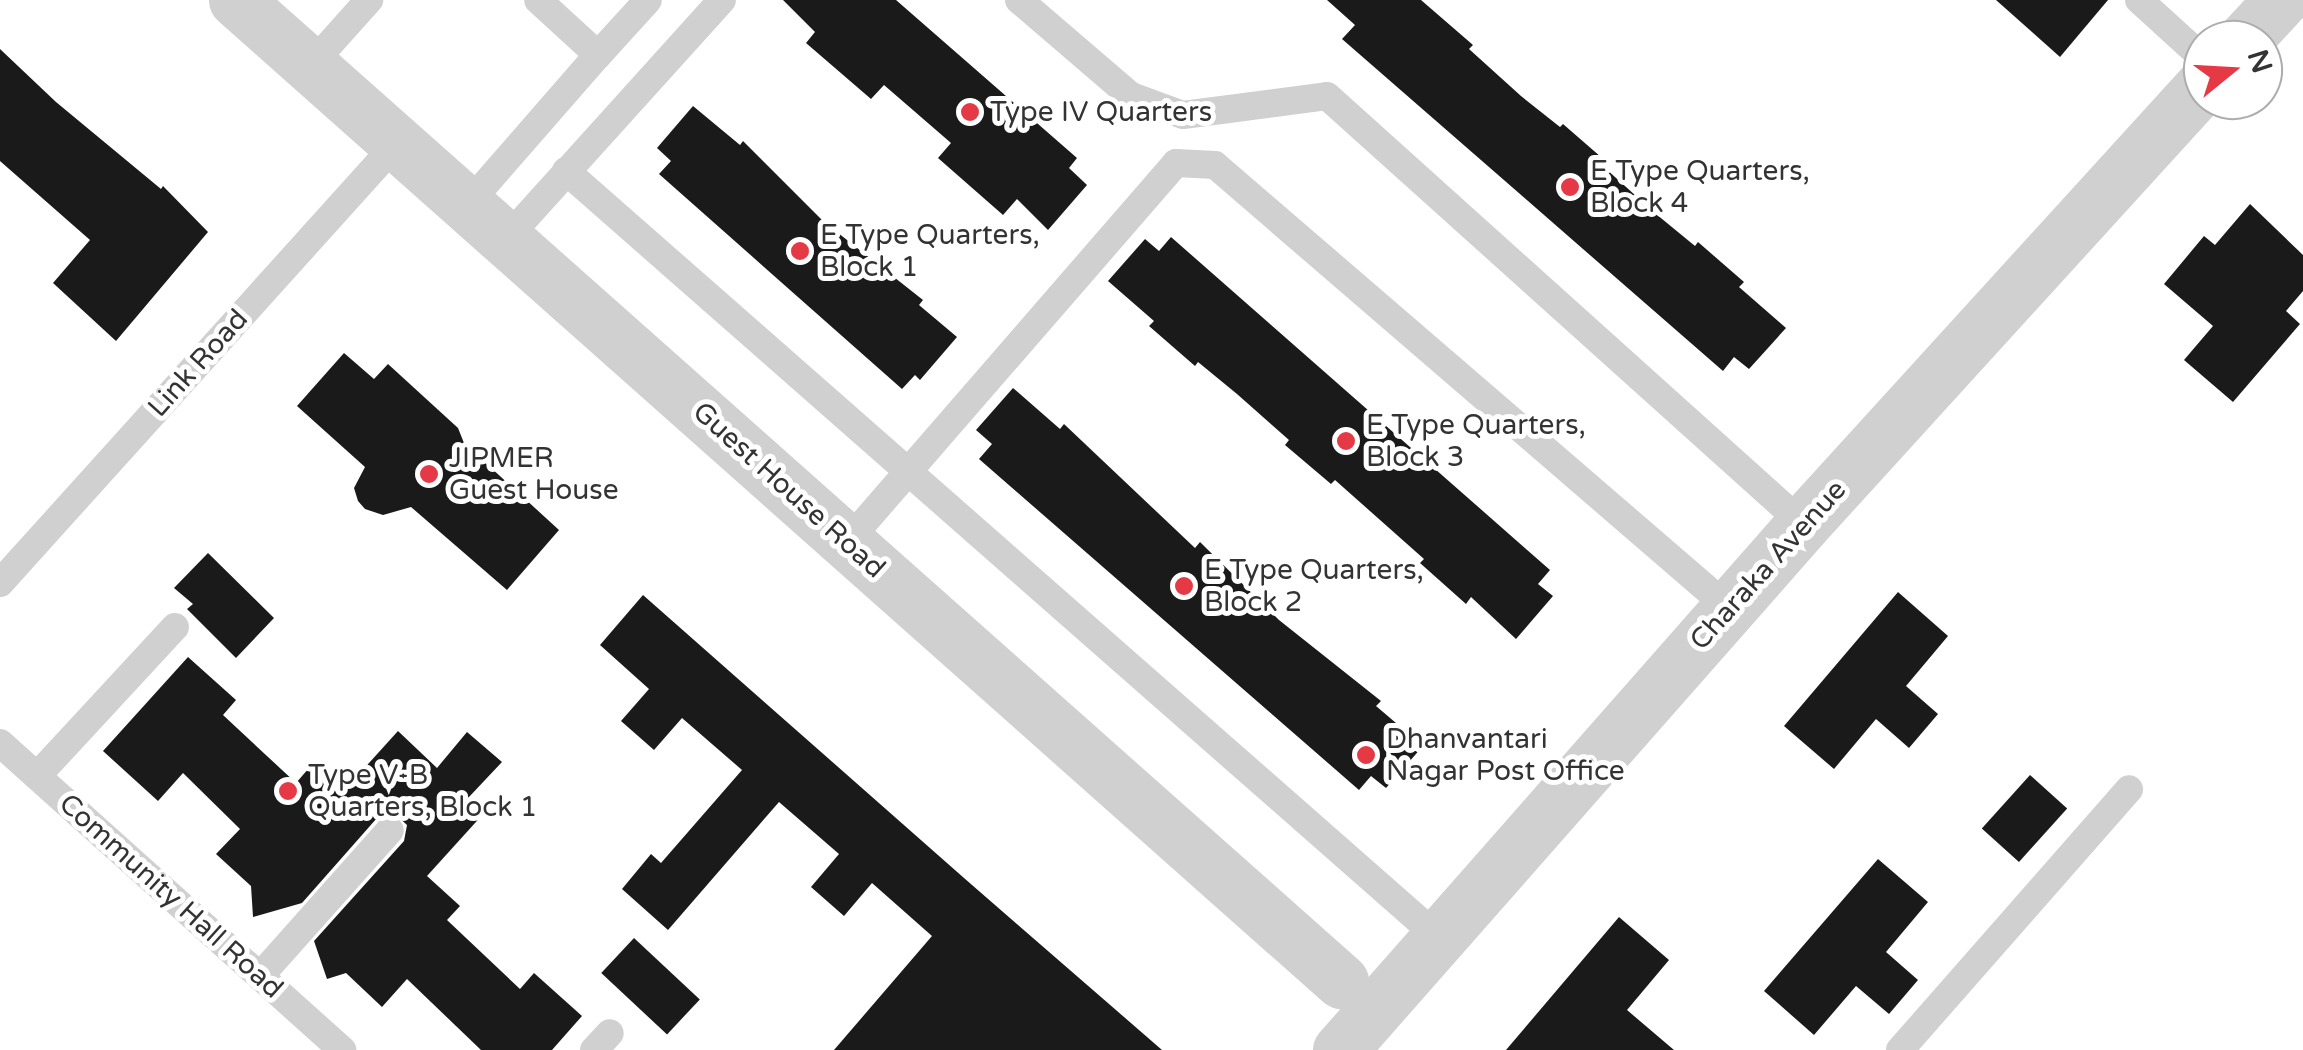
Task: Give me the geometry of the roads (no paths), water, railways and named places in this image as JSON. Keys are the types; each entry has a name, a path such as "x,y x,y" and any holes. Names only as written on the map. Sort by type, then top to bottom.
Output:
{"street":[{"name":"Guest House Road","path":"236,0 847,542 1346,1021 1395,988"},
{"path":"2262,20 2281,0"},
{"name":"Charaka Avenue","path":"1395,988 1804,524 2183,107"}],"lane":[{"path":"310,66 369,0"},
{"path":"538,0 598,54"},
{"path":"487,222 598,54 648,0"},
{"path":"487,222 566,170 722,0"},
{"path":"1018,0 1131,96 1183,115 1327,96 1804,524"},
{"path":"2139,0 2183,40"},
{"name":"Link Road","path":"0,582 396,143"},
{"path":"847,542 1176,163 1215,166 1729,608"},
{"path":"566,170 1438,938"},
{"path":"37,776 175,627"},
{"name":"Community Hall Road","path":"0,743 342,1050"},
{"path":"1900,1050 2129,789"},
{"path":"260,976 390,830"}],"place":[{"name":"Type IV Quarters","path":"970,112"},
{"name":"E Type Quarters, Block 4","path":"1570,187"},
{"name":"E Type Quarters, Block 1","path":"800,251"},
{"name":"E Type Quarters, Block 3","path":"1346,441"},
{"name":"JIPMER Guest House","path":"429,474"},
{"name":"E Type Quarters, Block 2","path":"1184,586"},
{"name":"Dhanvantari Nagar Post Office","path":"1366,755"},
{"name":"Type V-B Quarters, Block 1","path":"288,791"}]}
